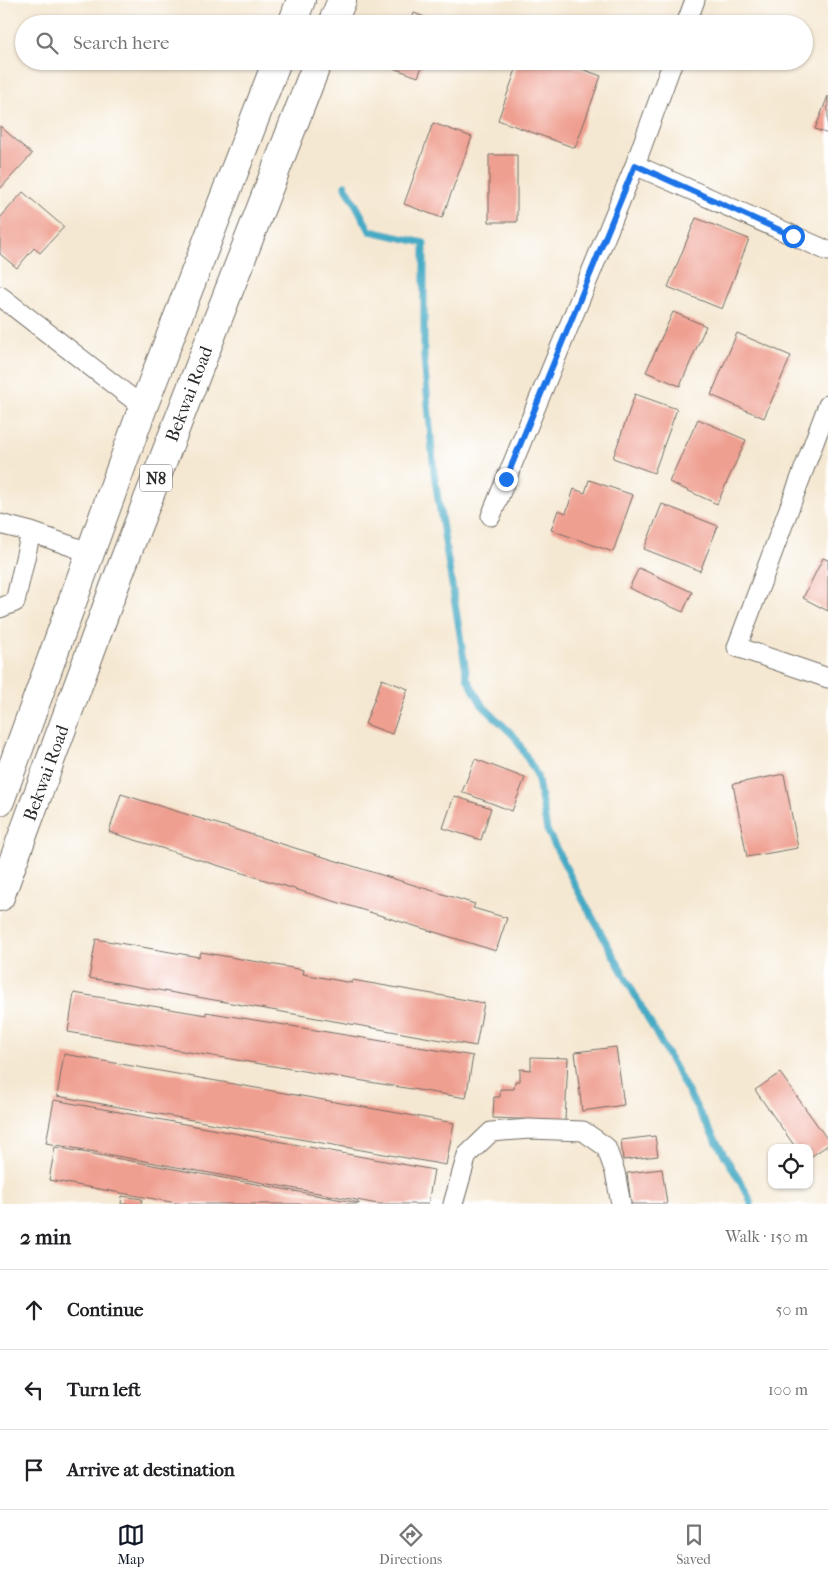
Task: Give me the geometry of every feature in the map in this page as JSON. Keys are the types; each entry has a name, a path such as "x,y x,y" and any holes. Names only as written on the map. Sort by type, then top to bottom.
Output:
{"highway":[{"path":"295,15 301,0"},
{"path":"336,15 342,0"},
{"name":"Bekwai Road","path":"0,800 143,407 274,70"},
{"name":"Bekwai Road","path":"0,897 122,566 315,70"}],"street":[{"path":"689,15 695,0"},
{"path":"491,516 635,165 670,70"},
{"path":"635,165 828,251"},
{"path":"0,296 143,407"},
{"path":"828,405 737,647 828,678"},
{"path":"0,524 31,532 90,553"},
{"path":"0,608 15,602 31,532"},
{"path":"453,1204 467,1155 491,1132 529,1129 583,1131 606,1147 615,1172 622,1204"}],"building":[{"path":"399,70 421,70 418,77"},
{"path":"516,70 585,70 601,76 575,148 498,120"},
{"path":"828,96 828,134 815,129"},
{"path":"433,123 472,137 442,218 404,204"},
{"path":"0,126 32,154 0,189"},
{"path":"489,155 517,155 517,222 489,222"},
{"path":"23,192 64,227 40,253 34,248 17,268 0,254 0,218"},
{"path":"696,218 749,239 722,309 668,287"},
{"path":"673,312 706,326 680,386 646,372"},
{"path":"737,333 791,356 764,418 711,395"},
{"path":"635,394 677,409 654,473 613,458"},
{"path":"698,419 746,440 717,504 669,482"},
{"path":"589,480 633,495 613,552 551,530 558,510 566,513 574,489 585,493"},
{"path":"662,504 718,526 700,571 644,549"},
{"path":"823,558 828,560 828,611 803,598"},
{"path":"639,568 692,592 683,612 629,588"},
{"path":"382,679 408,689 392,734 365,724"},
{"path":"475,759 525,778 512,811 462,792"},
{"path":"784,774 798,848 747,857 733,784"},
{"path":"121,794 475,904 473,908 507,918 496,951 109,832"},
{"path":"454,796 491,808 481,840 443,828"},
{"path":"96,939 199,957 201,952 304,970 303,974 352,983 352,980 484,1003 476,1046 89,978"},
{"path":"74,993 206,1015 206,1012 473,1056 466,1098 68,1032"},
{"path":"616,1047 624,1105 582,1111 575,1052"},
{"path":"64,1054 454,1123 446,1165 57,1096"},
{"path":"531,1057 568,1058 565,1121 493,1118 494,1097 500,1097 500,1089 514,1089 515,1081 520,1081 520,1069 531,1070"},
{"path":"780,1073 828,1140 828,1145 813,1155 813,1144 793,1144 755,1090"},
{"path":"54,1100 434,1170 428,1204 378,1204 46,1143"},
{"path":"655,1136 658,1156 623,1160 621,1140"},
{"path":"55,1147 359,1204 182,1204 49,1180"},
{"path":"662,1169 667,1204 631,1204 627,1173"},
{"path":"122,1196 142,1199 141,1204 121,1204"}],"waterway":[{"path":"345,185 370,231 424,243 424,358 434,473 467,678 482,705 515,737 537,775 547,830 577,889 699,1112 748,1195 751,1204"}],"route":[{"path":"506,479 635,165 793,236"}]}
